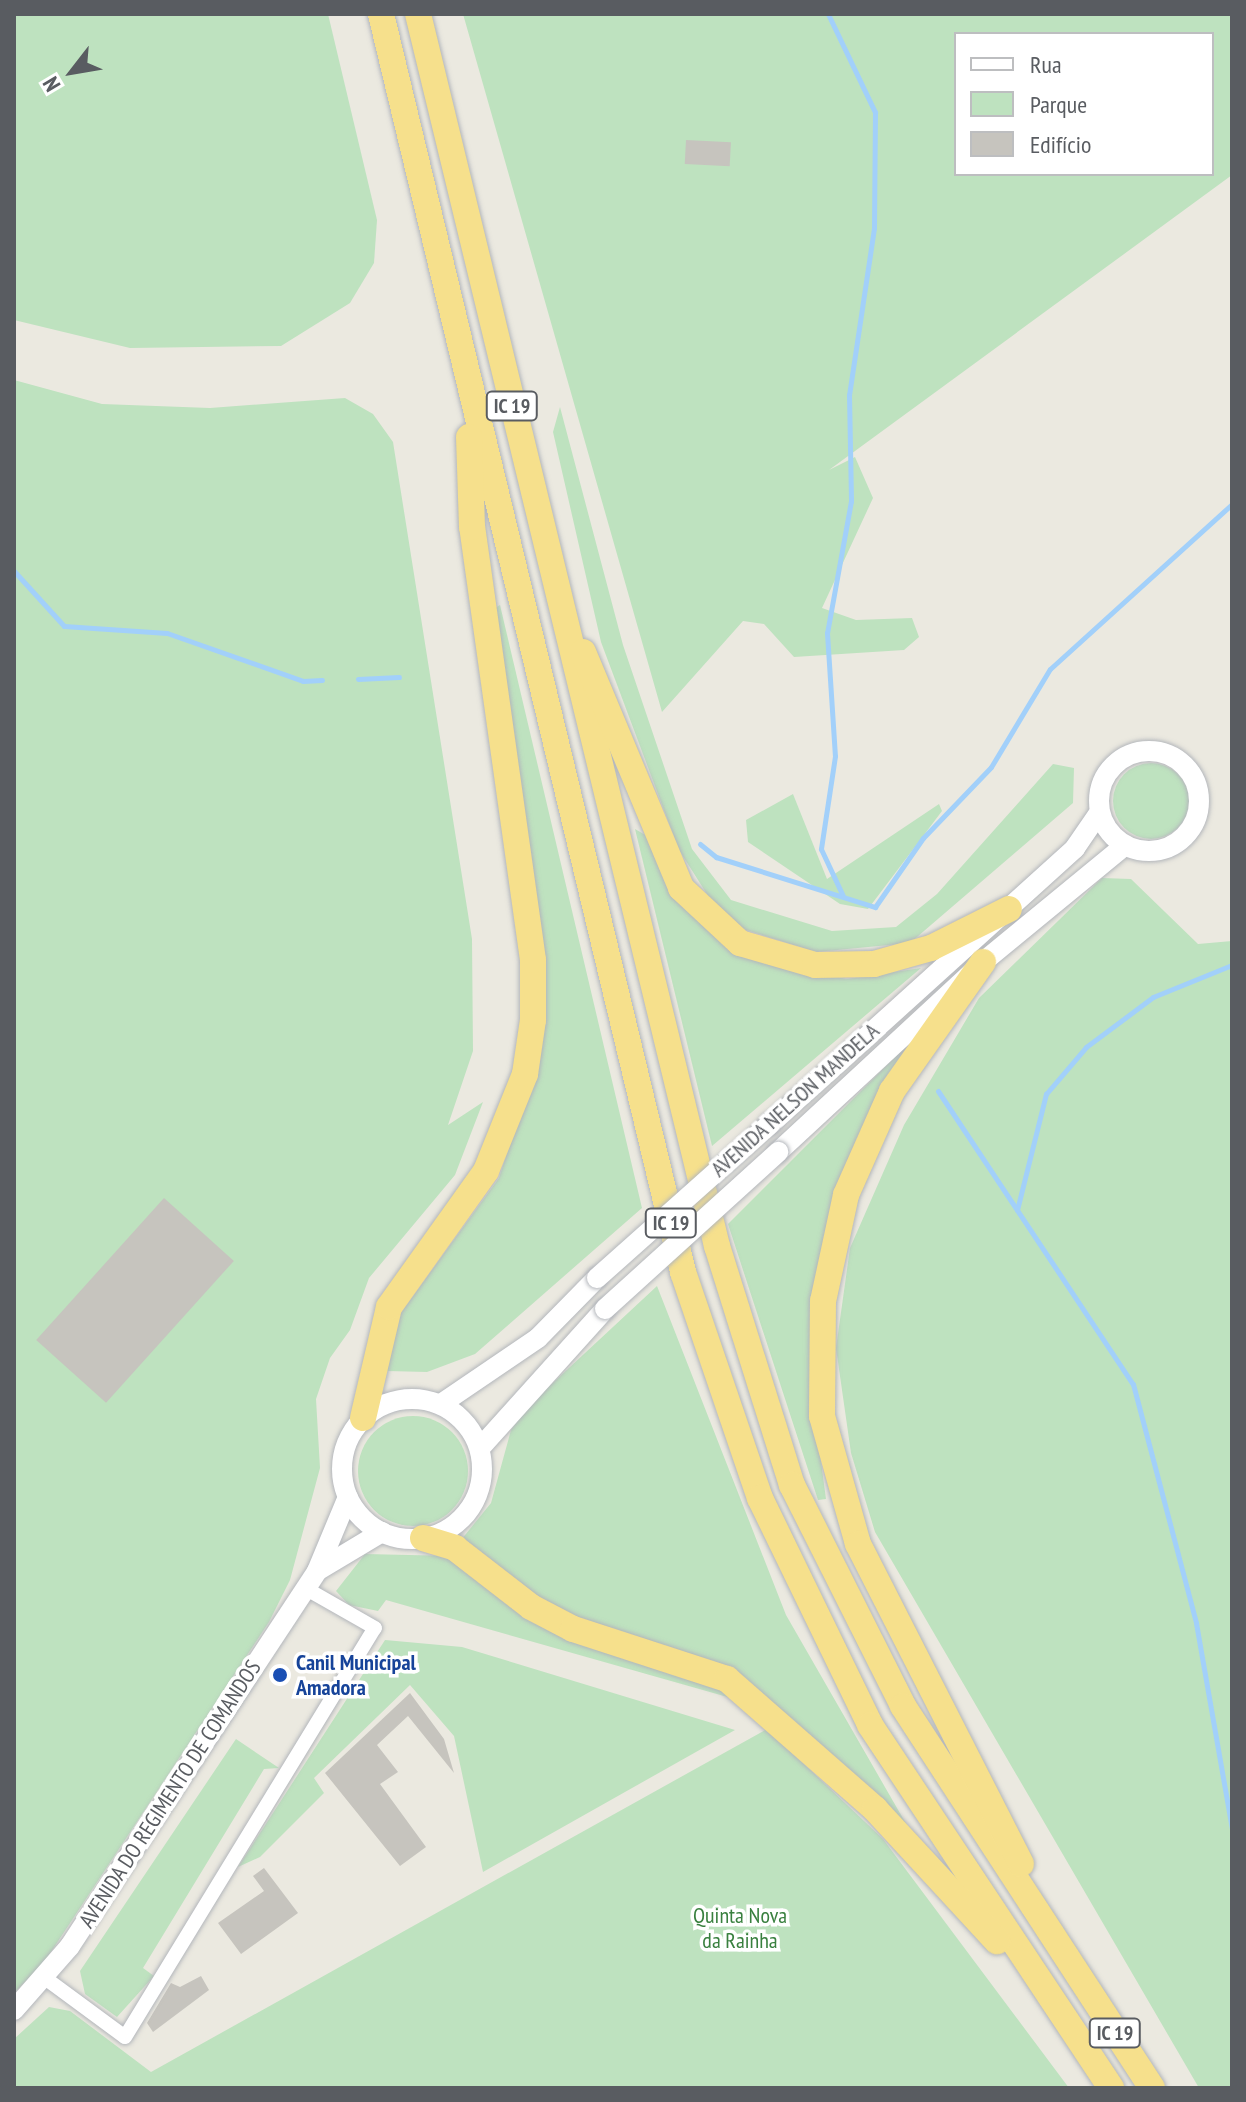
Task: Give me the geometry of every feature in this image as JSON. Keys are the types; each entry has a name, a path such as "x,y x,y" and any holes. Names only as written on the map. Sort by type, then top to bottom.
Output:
{"highway":[{"name":"IC 19","path":"381,14 683,1272 760,1498 870,1725 1111,2088"},
{"name":"IC 19","path":"418,14 550,572 717,1246 792,1485 903,1706 1077,1979 1152,2088"},
{"path":"363,1418 389,1307 486,1171 525,1074 533,1020 533,960 472,527 467,380"},
{"path":"550,572 663,855 681,888 718,928 793,960 859,965 931,948 1009,909"},
{"path":"983,962 892,1091 846,1195 823,1301 822,1416 858,1544 1077,1979"},
{"path":"423,1538 455,1548 531,1607 573,1629 727,1679 875,1809 1049,1996"}],"main road":[{"path":"1133,753 1168,753 1186,767 1199,801 1188,834 1150,852 1124,846 1099,813 1104,776 1133,753"},
{"name":"AVENIDA NELSON MANDELA","path":"441,1404 538,1338 597,1278 1075,848 1099,813"},
{"name":"AVENIDA NELSON MANDELA","path":"480,1448 605,1309 983,962 1124,846"},
{"path":"414,1398 441,1404 480,1448 482,1478 472,1506 442,1533 423,1538 382,1532 348,1497 342,1464 363,1418 386,1403 414,1398"},
{"name":"AVENIDA DO REGIMENTO DE COMANDOS","path":"14,2010 45,1978 311,1580 348,1497"},
{"name":"AVENIDA DO REGIMENTO DE COMANDOS","path":"311,1580 382,1532"}],"street":[{"path":"45,1978 125,2037 375,1628 311,1580"}],"green space":[{"path":"14,14 328,14 377,220 374,263 350,303 281,346 130,348 14,320"},
{"path":"463,14 1232,14 1232,175 829,470 855,457 873,498 822,608 856,620 912,618 919,637 904,650 794,657 764,624 743,621 662,712"},
{"path":"14,380 102,404 210,408 345,398 373,414 393,442 472,939 473,1051 448,1125 483,1102 455,1175 369,1278 350,1330 330,1358 316,1399 320,1468 290,1580 269,1622 43,1964 14,1993"},
{"path":"560,407 623,645 692,849 731,900 832,931 896,927 937,894 1053,764 1074,768 1073,803 910,943 816,952 743,929 712,902 679,850 601,642 553,432"},
{"path":"500,605 642,1208 475,1354 427,1372 387,1371 400,1314 499,1178 532,1076 495,608"},
{"path":"1151,763 1166,766 1178,774 1186,786 1189,801 1186,816 1178,828 1166,836 1151,839 1136,836 1124,828 1116,816 1113,801 1116,786 1124,774 1136,766"},
{"path":"793,794 827,879 939,804 942,811 868,909 840,904 748,842 746,820"},
{"path":"635,829 647,836 691,914 813,973 847,979 921,968 712,1146"},
{"path":"1102,878 1131,879 1198,944 1232,941 1232,2088 1199,2088 875,1532 851,1453 836,1348 850,1248 904,1125 979,998"},
{"path":"913,1048 875,1108 810,1380 826,1499 818,1500 728,1224 902,1050"},
{"path":"657,1286 786,1615 920,1848 749,1683 557,1611 461,1540 491,1503 511,1430 527,1407"},
{"path":"413,1416 434,1420 452,1432 464,1450 468,1471 464,1492 452,1510 434,1522 413,1526 392,1522 374,1510 362,1492 358,1471 362,1450 374,1432 392,1420"},
{"path":"365,1554 452,1556 527,1614 717,1678 738,1700 386,1600 378,1611 349,1605 336,1591"},
{"path":"385,1640 462,1647 735,1730 483,1872 454,1736 410,1685 314,1778 324,1793 260,1857 238,1867"},
{"name":"Quinta Nova da Rainha","path":"767,1729 883,1839 1069,2088 14,2088 14,2039 49,2007 70,2011 151,2072"},
{"path":"236,1739 279,1768 264,1769 143,1968 154,1976 117,2017 85,1994 80,1971"}],"building":[{"path":"686,140 731,142 730,166 685,164"},
{"path":"164,1198 234,1261 106,1403 36,1340"},
{"path":"410,1693 444,1739 454,1773 408,1716 377,1745 398,1772 380,1784 426,1847 400,1866 325,1773"},
{"path":"264,1868 298,1913 241,1954 218,1923 264,1891 253,1876"},
{"path":"201,1976 209,1990 153,2032 147,2023 171,1983 180,1987"}],"waterway":[{"path":"828,14 875,112 874,228 849,395 851,501 827,633 835,756 821,849 843,896"},
{"path":"700,844 716,857 875,907 923,838 991,767 1050,669 1232,504"},
{"path":"14,571 64,626 167,633 303,681 322,680"},
{"path":"358,679 399,677"},
{"path":"1017,1210 1046,1094 1086,1047 1153,997 1232,965"},
{"path":"938,1091 1133,1384 1196,1623 1232,1829"}],"place":[{"name":"Canil Municipal Amadora","path":"280,1675"}]}
